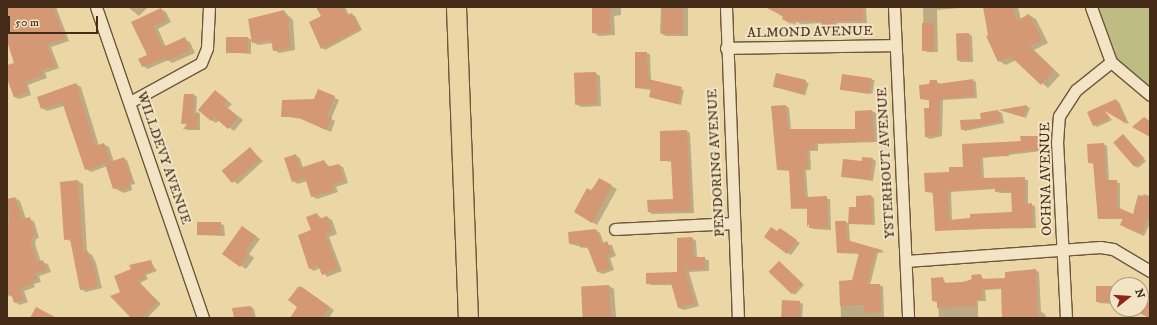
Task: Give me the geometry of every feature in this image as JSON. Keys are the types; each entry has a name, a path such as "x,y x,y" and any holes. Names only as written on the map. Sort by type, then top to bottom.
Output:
{"highway":[{"path":"456,7 468,318"}],"street":[{"name":"WILLDEVY AVENUE","path":"96,7 130,102 203,318"},
{"path":"130,102 201,63 207,48 208,7"},
{"name":"PENDORING AVENUE","path":"726,7 726,48 738,318"},
{"name":"YSTERHOUT AVENUE","path":"894,7 908,318"},
{"path":"1091,7 1111,62 1150,95"},
{"name":"ALMOND AVENUE","path":"726,48 895,45"},
{"name":"OCHNA AVENUE","path":"1066,318 1057,143 1059,116 1063,106 1076,90 1111,62"},
{"path":"615,229 734,223"},
{"path":"906,261 1100,247 1113,249 1150,271"}],"green space":[{"path":"1087,7 1150,7 1150,92 1110,67"}],"building":[{"path":"7,7 53,7 65,38 47,45 55,66 41,70 43,75 24,82 28,92 14,97 7,79 7,65 14,63 7,41"},
{"path":"316,7 343,7 347,15 352,13 360,29 321,49 309,22 321,16"},
{"path":"592,7 610,7 610,33 592,33"},
{"path":"662,7 683,7 683,34 662,34"},
{"path":"765,7 863,7 863,21 833,21 834,30 822,30 821,21 792,21 791,24 782,19 783,16"},
{"path":"983,7 1013,7 1016,21 1029,14 1042,40 1029,46 1054,70 1041,85 1010,56 998,62 986,36 988,35"},
{"path":"161,8 167,20 153,26 163,47 185,37 190,50 167,61 165,57 142,67 138,59 147,55 131,22"},
{"path":"284,10 285,16 288,16 290,48 273,51 271,40 252,43 248,19"},
{"path":"922,23 934,23 934,51 922,51"},
{"path":"956,33 969,33 970,60 957,60"},
{"path":"226,37 248,37 248,53 226,53"},
{"path":"635,52 647,52 648,79 682,87 678,104 649,97 651,88 635,88"},
{"path":"596,72 597,104 575,105 574,73"},
{"path":"776,73 806,80 803,94 773,87"},
{"path":"842,74 872,78 869,94 840,90"},
{"path":"973,79 974,96 940,99 939,134 925,137 924,108 929,108 929,100 920,99 919,85 929,84 930,80 937,80 937,84"},
{"path":"76,83 95,146 104,143 110,161 85,170 62,102 41,109 37,97"},
{"path":"318,89 335,96 327,116 332,118 326,130 297,117 281,117 282,100 314,99"},
{"path":"215,90 227,100 224,105 238,117 228,129 214,117 211,121 198,110"},
{"path":"184,94 194,94 193,117 198,111 197,129 183,129 188,123 181,124"},
{"path":"1116,99 1127,124 1103,110 1110,118 1093,126 1087,112"},
{"path":"786,105 788,129 855,129 855,111 872,110 874,141 815,143 815,149 807,150 808,168 803,169 805,197 827,196 828,228 809,228 809,224 807,227 807,208 791,209 789,170 777,170 771,106"},
{"path":"1027,105 1023,117 999,110"},
{"path":"998,110 1001,121 961,130 960,120 981,119 980,113"},
{"path":"1144,117 1150,121 1150,137 1132,127"},
{"path":"687,130 691,211 648,212 647,200 673,199 671,161 660,161 660,131"},
{"path":"1123,134 1144,158 1134,167 1113,143"},
{"path":"1020,136 1038,136 1039,150 1008,153 1009,156 980,157 981,178 1025,177 1025,204 1032,203 1033,227 935,231 933,196 932,192 925,192 924,173 949,172 949,167 963,167 962,144 1021,141","holes":["995,188 995,192 1011,191 1012,212 970,214 970,218 949,220 948,191"]},
{"path":"1104,143 1106,180 1117,180 1117,207 1133,214 1138,195 1150,197 1150,214 1141,234 1120,225 1123,218 1098,219 1093,163 1088,163 1087,144"},
{"path":"250,147 260,159 232,183 222,171"},
{"path":"296,154 300,168 324,160 327,167 339,164 344,181 332,184 334,190 311,197 305,177 292,182 284,158"},
{"path":"124,157 133,182 128,183 129,188 120,191 119,187 113,189 105,164"},
{"path":"862,157 873,158 870,180 841,177 843,159 862,161"},
{"path":"599,178 612,185 592,223 574,212 587,188 592,191"},
{"path":"78,180 83,252 88,251 90,260 92,260 98,286 80,290 70,239 64,240 60,182"},
{"path":"871,195 872,224 848,224 849,207 856,207 856,196"},
{"path":"15,197 22,219 30,217 35,236 31,237 30,241 37,262 43,260 46,270 35,273 37,279 30,281 31,284 20,288 24,300 14,303 11,293 7,295 7,224 10,223 7,199"},
{"path":"317,213 319,219 327,216 332,231 325,234 338,269 322,275 318,265 309,269 298,235 311,230 306,217"},
{"path":"835,221 846,221 847,240 882,250 882,252 875,252 867,284 880,284 881,312 864,313 864,305 840,306 839,281 852,280 859,253 837,253"},
{"path":"197,222 221,222 221,235 197,235"},
{"path":"242,226 256,236 245,251 249,254 240,267 222,254"},
{"path":"771,227 777,231 780,228 797,240 787,254 764,237"},
{"path":"596,229 601,244 607,241 612,253 606,255 610,268 597,272 587,246 581,248 579,243 569,244 568,232"},
{"path":"692,237 693,257 705,257 705,269 685,270 695,303 678,308 671,283 646,284 646,273 677,272 677,238"},
{"path":"151,260 154,269 144,274 145,278 138,281 158,302 142,318 131,318 110,296 120,292 114,276 131,269 129,265"},
{"path":"779,261 802,283 792,294 769,272"},
{"path":"1036,269 1038,318 1002,318 1001,288 982,289 983,299 975,300 975,306 937,308 937,301 932,301 931,278 943,277 943,283 962,282 972,280 971,275 981,274 981,279 1005,278 1005,272"},
{"path":"609,285 611,318 583,318 581,286"},
{"path":"1096,286 1109,286 1109,302 1096,302"},
{"path":"298,287 302,287 330,307 322,318 290,318 297,307 288,300"},
{"path":"782,300 800,301 799,318 781,318"},
{"path":"1149,302 1150,303 1150,318 1148,317 1149,317"},
{"path":"251,306 253,317 234,318 232,308"},
{"path":"36,307 57,318 30,318"}]}
